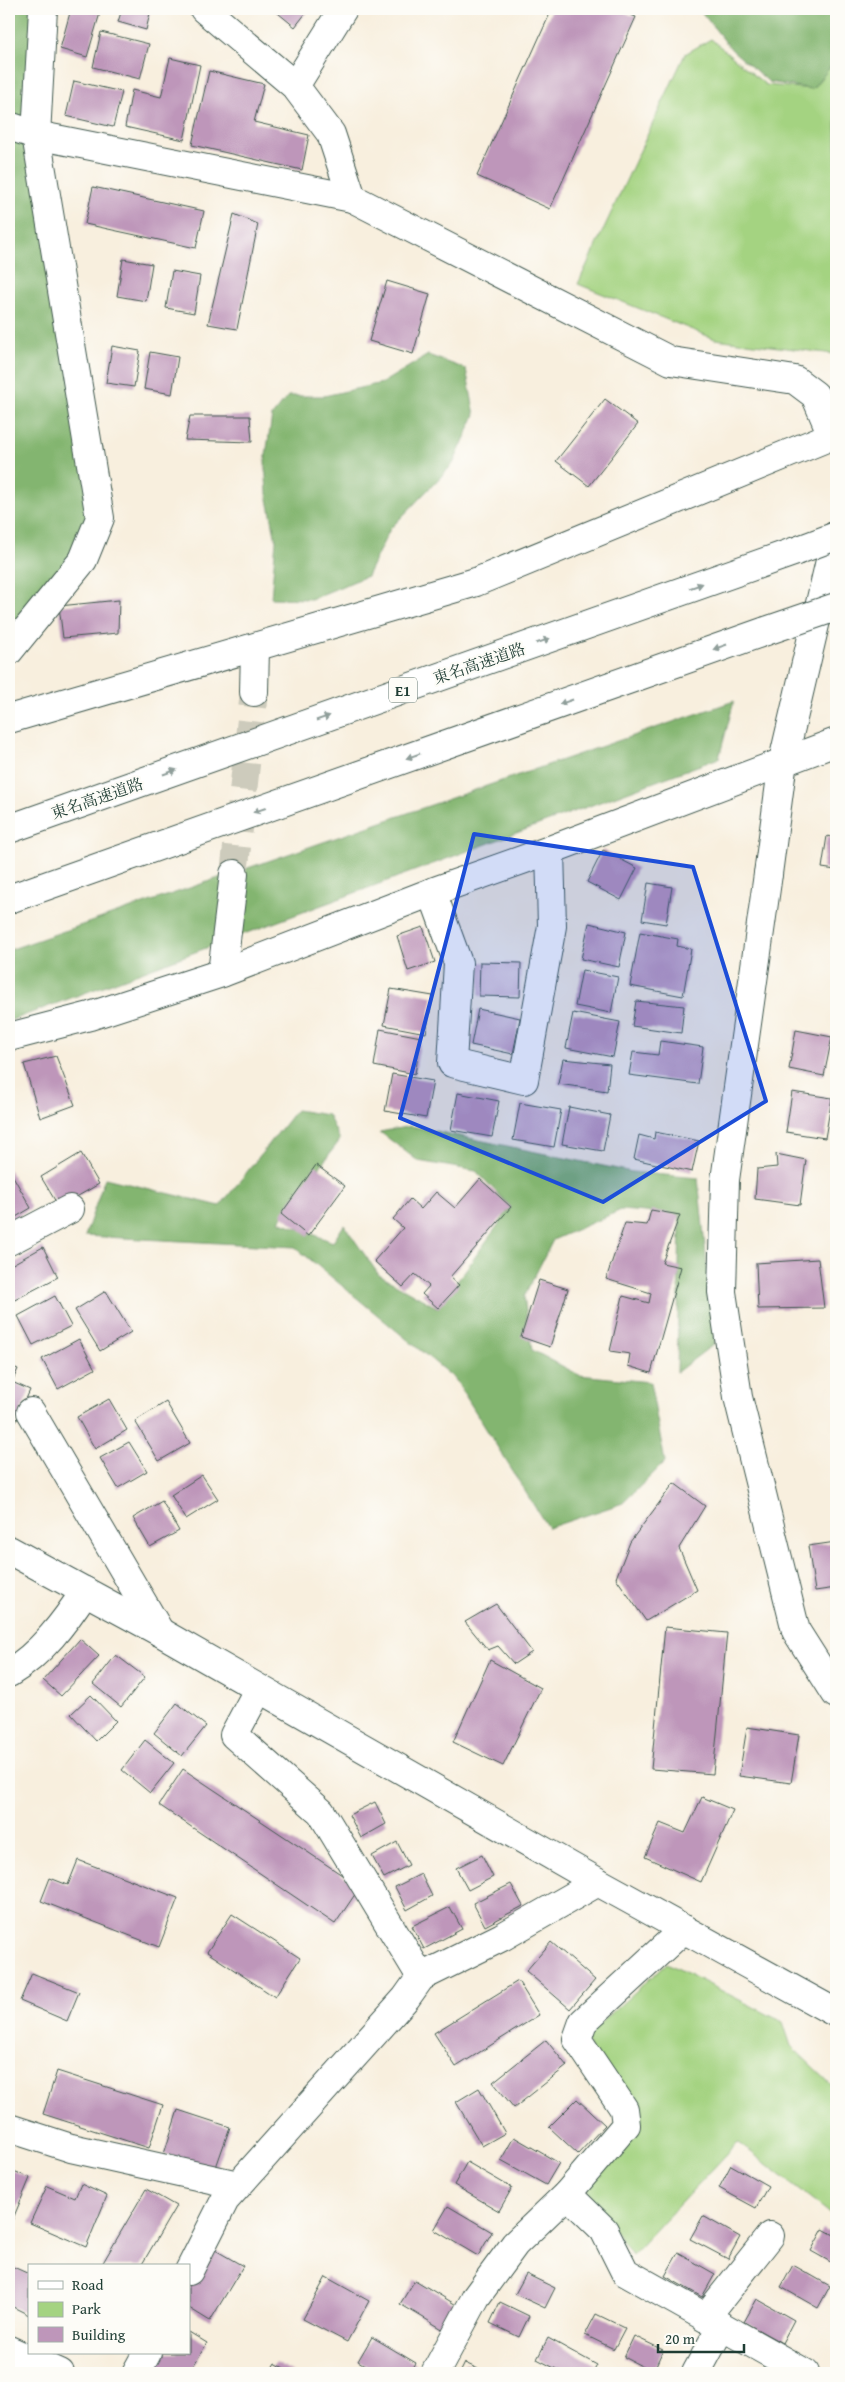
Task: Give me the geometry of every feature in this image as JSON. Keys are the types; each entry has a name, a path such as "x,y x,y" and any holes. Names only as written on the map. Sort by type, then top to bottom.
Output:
{"main road":[{"path":"9,651 83,560 100,518 36,136 43,9"},
{"path":"204,9 295,86 331,134 352,198"},
{"path":"295,86 343,9"},
{"path":"9,126 36,136 352,198 670,360 795,380 815,395 835,439 476,582 9,719"},
{"path":"836,535 784,761 725,1180 722,1292 738,1397 796,1631 836,1694"},
{"name":"東名高速道路","path":"9,829 796,551 836,535"},
{"path":"9,899 836,607"},
{"path":"254,648 254,692"},
{"path":"9,1037 90,1016 222,973 432,892 550,850 836,742"},
{"path":"432,892 458,963 452,1063 524,1080 552,926 550,850"},
{"path":"222,973 234,874"},
{"path":"9,1241 70,1209"},
{"path":"31,1412 160,1632"},
{"path":"9,1550 160,1632 258,1690 598,1882 836,2013"},
{"path":"9,1673 25,1663 58,1629 85,1591"},
{"path":"258,1690 234,1735 321,1812 421,1977"},
{"path":"190,2269 225,2200 406,1998 421,1977 502,1937 598,1882"},
{"path":"435,2373 476,2297 515,2244 567,2194 626,2125 624,2109 577,2039 583,2022 684,1929"},
{"path":"9,2128 71,2148 238,2185"},
{"path":"567,2194 604,2230 625,2272 805,2373"},
{"path":"696,2373 713,2323 770,2236"},
{"path":"9,2350 60,2373"},
{"path":"136,2373 146,2354"}],"highlighted area":[{"path":"474,834 693,867 766,1101 603,1202 400,1118"}],"green space":[{"path":"9,9 40,9 37,111 93,534 9,649"},
{"path":"699,9 836,9 836,60 812,89 769,82 732,50"},
{"path":"711,39 766,85 812,89 836,60 836,350 834,354 715,339 578,284 685,54"},
{"path":"428,355 466,369 475,415 453,464 390,529 367,576 311,599 271,598 276,540 267,494 265,461 272,416 288,396 324,396 382,383"},
{"path":"734,701 719,758 9,1021 9,950"},
{"path":"296,1110 328,1115 340,1140 279,1221 333,1242 344,1225 379,1275 438,1308 511,1207 476,1171 418,1161 380,1132 411,1126 632,1172 698,1178 715,1343 677,1372 680,1215 621,1210 553,1240 524,1297 532,1350 579,1375 650,1382 665,1462 623,1503 548,1528 455,1379 295,1247 85,1236 105,1178 220,1206"},
{"path":"667,1963 783,2022 791,2046 836,2089 836,2218 738,2142 632,2255 584,2186 624,2109 584,2038"}],"building":[{"path":"71,9 85,9 100,13 87,57 60,49"},
{"path":"122,9 151,9 146,30 118,22"},
{"path":"273,9 309,9 295,27"},
{"path":"552,9 616,9 636,17 550,209 477,176"},
{"path":"101,32 149,44 140,79 93,67"},
{"path":"170,58 200,65 184,140 125,127 132,90 161,97"},
{"path":"209,71 264,84 254,122 309,135 302,170 192,145"},
{"path":"74,81 122,92 113,127 66,116"},
{"path":"93,187 204,211 196,248 85,224"},
{"path":"234,214 258,224 237,329 208,324"},
{"path":"123,259 152,264 146,301 117,296"},
{"path":"172,271 200,276 194,313 166,308"},
{"path":"387,281 430,294 413,354 369,341"},
{"path":"112,346 140,351 134,387 106,383"},
{"path":"150,352 178,357 172,394 144,389"},
{"path":"605,399 638,424 589,486 556,461"},
{"path":"190,416 250,416 252,442 185,440"},
{"path":"119,600 118,633 63,638 59,606"},
{"path":"827,836 836,838 836,870 822,868"},
{"path":"603,850 637,868 621,900 587,882"},
{"path":"648,883 672,887 666,924 642,920"},
{"path":"589,923 626,932 619,967 581,959"},
{"path":"423,927 435,962 408,971 397,936"},
{"path":"640,932 678,939 677,946 691,949 683,996 630,986"},
{"path":"480,962 521,963 520,997 479,996"},
{"path":"582,970 618,977 611,1013 575,1006"},
{"path":"391,989 433,996 426,1033 384,1025"},
{"path":"636,1001 684,1006 681,1033 632,1026"},
{"path":"478,1009 520,1018 513,1054 471,1045"},
{"path":"573,1013 620,1022 613,1057 566,1048"},
{"path":"380,1029 421,1037 415,1074 374,1066"},
{"path":"796,1030 832,1037 824,1076 789,1069"},
{"path":"660,1041 703,1047 698,1084 629,1075 633,1052 658,1055"},
{"path":"56,1056 75,1105 40,1118 24,1064"},
{"path":"563,1059 610,1064 607,1091 558,1084"},
{"path":"392,1074 433,1081 426,1118 385,1111"},
{"path":"792,1092 832,1098 825,1138 786,1132"},
{"path":"458,1093 499,1101 492,1137 451,1130"},
{"path":"520,1103 561,1110 554,1147 513,1140"},
{"path":"569,1107 610,1115 603,1151 562,1144"},
{"path":"655,1132 699,1141 692,1172 634,1159 639,1135 654,1139"},
{"path":"81,1153 99,1184 59,1207 41,1177"},
{"path":"776,1154 806,1160 800,1205 755,1199 757,1169 777,1167"},
{"path":"316,1165 345,1186 308,1236 281,1214"},
{"path":"9,1169 31,1208 9,1221"},
{"path":"480,1179 511,1207 450,1277 459,1285 438,1308 422,1294 429,1286 415,1274 403,1287 374,1261 403,1228 393,1219 410,1199 421,1209 436,1192 455,1208"},
{"path":"651,1210 680,1215 662,1263 681,1267 651,1373 628,1366 630,1354 610,1351 623,1296 649,1303 651,1293 606,1279 625,1223 647,1225"},
{"path":"43,1247 58,1277 9,1303 9,1266"},
{"path":"818,1259 824,1308 758,1309 756,1263"},
{"path":"539,1280 568,1289 550,1347 521,1337"},
{"path":"106,1291 131,1332 100,1351 75,1310"},
{"path":"55,1296 71,1326 33,1345 18,1316"},
{"path":"79,1339 95,1369 58,1389 42,1359"},
{"path":"9,1365 18,1369 12,1382 30,1390 16,1422 9,1418"},
{"path":"109,1399 127,1430 95,1449 77,1417"},
{"path":"166,1402 190,1443 159,1461 135,1421"},
{"path":"129,1442 147,1471 118,1488 100,1458"},
{"path":"202,1475 218,1499 186,1519 171,1495"},
{"path":"674,1483 705,1506 679,1548 697,1590 646,1621 616,1578 630,1542"},
{"path":"162,1501 179,1531 150,1547 133,1518"},
{"path":"836,1542 836,1588 815,1591 808,1546"},
{"path":"496,1604 532,1652 514,1664 498,1646 488,1650 465,1622"},
{"path":"665,1627 727,1633 713,1774 651,1769"},
{"path":"80,1639 99,1656 61,1696 43,1680"},
{"path":"116,1655 145,1677 121,1707 93,1684"},
{"path":"490,1660 541,1688 503,1766 453,1742"},
{"path":"91,1695 116,1721 96,1741 71,1714"},
{"path":"177,1703 206,1726 182,1756 154,1733"},
{"path":"747,1727 799,1735 791,1783 739,1776"},
{"path":"145,1740 174,1763 150,1793 122,1770"},
{"path":"183,1769 360,1887 335,1924 159,1805"},
{"path":"702,1797 733,1810 701,1882 645,1857 660,1823 685,1833"},
{"path":"375,1802 386,1824 361,1838 349,1815"},
{"path":"397,1842 409,1865 384,1878 372,1856"},
{"path":"482,1855 493,1877 468,1890 456,1868"},
{"path":"78,1860 178,1898 159,1947 41,1901 50,1878 68,1885"},
{"path":"421,1874 432,1896 407,1910 395,1887"},
{"path":"511,1884 523,1906 485,1926 473,1903"},
{"path":"450,1907 462,1929 424,1949 412,1926"},
{"path":"232,1914 300,1958 275,1997 207,1952"},
{"path":"551,1942 595,1980 570,2009 526,1971"},
{"path":"32,1973 79,1992 67,2021 20,2001"},
{"path":"518,1981 539,2015 456,2067 434,2033"},
{"path":"546,2040 567,2066 514,2108 493,2082"},
{"path":"57,2071 163,2105 149,2148 43,2114"},
{"path":"479,2088 505,2133 482,2146 456,2102"},
{"path":"577,2099 605,2125 578,2154 549,2127"},
{"path":"178,2110 230,2127 215,2170 164,2154"},
{"path":"514,2137 559,2163 546,2185 501,2160"},
{"path":"467,2162 512,2188 499,2211 454,2185"},
{"path":"731,2165 768,2186 756,2208 719,2188"},
{"path":"9,2169 30,2178 12,2221 9,2220"},
{"path":"81,2184 107,2196 86,2247 30,2223 47,2186 75,2198"},
{"path":"146,2189 176,2206 142,2264 102,2264"},
{"path":"448,2206 492,2232 478,2256 434,2230"},
{"path":"703,2216 740,2237 728,2259 690,2239"},
{"path":"823,2229 836,2236 836,2265 811,2251"},
{"path":"210,2247 243,2266 210,2321 190,2309 190,2282"},
{"path":"678,2253 715,2274 702,2297 665,2276"},
{"path":"9,2265 28,2274 28,2314 9,2305"},
{"path":"793,2265 830,2286 818,2308 781,2287"},
{"path":"526,2274 555,2288 545,2308 515,2294"},
{"path":"326,2277 369,2301 347,2342 303,2319"},
{"path":"415,2280 458,2306 444,2330 400,2304"},
{"path":"757,2299 794,2320 782,2343 744,2322"},
{"path":"500,2302 529,2316 519,2337 490,2323"},
{"path":"596,2314 625,2328 614,2349 585,2335"},
{"path":"190,2333 207,2343 189,2373 146,2373 157,2354 190,2354"},
{"path":"634,2336 663,2350 653,2372 624,2357"},
{"path":"372,2337 416,2363 410,2373 378,2373 358,2361"},
{"path":"548,2338 597,2365 593,2373 564,2373 537,2359"},
{"path":"275,2363 293,2373 269,2373"},
{"path":"465,2363 487,2373 460,2373"}],"tunnel":[{"path":"234,874 254,692"}]}
